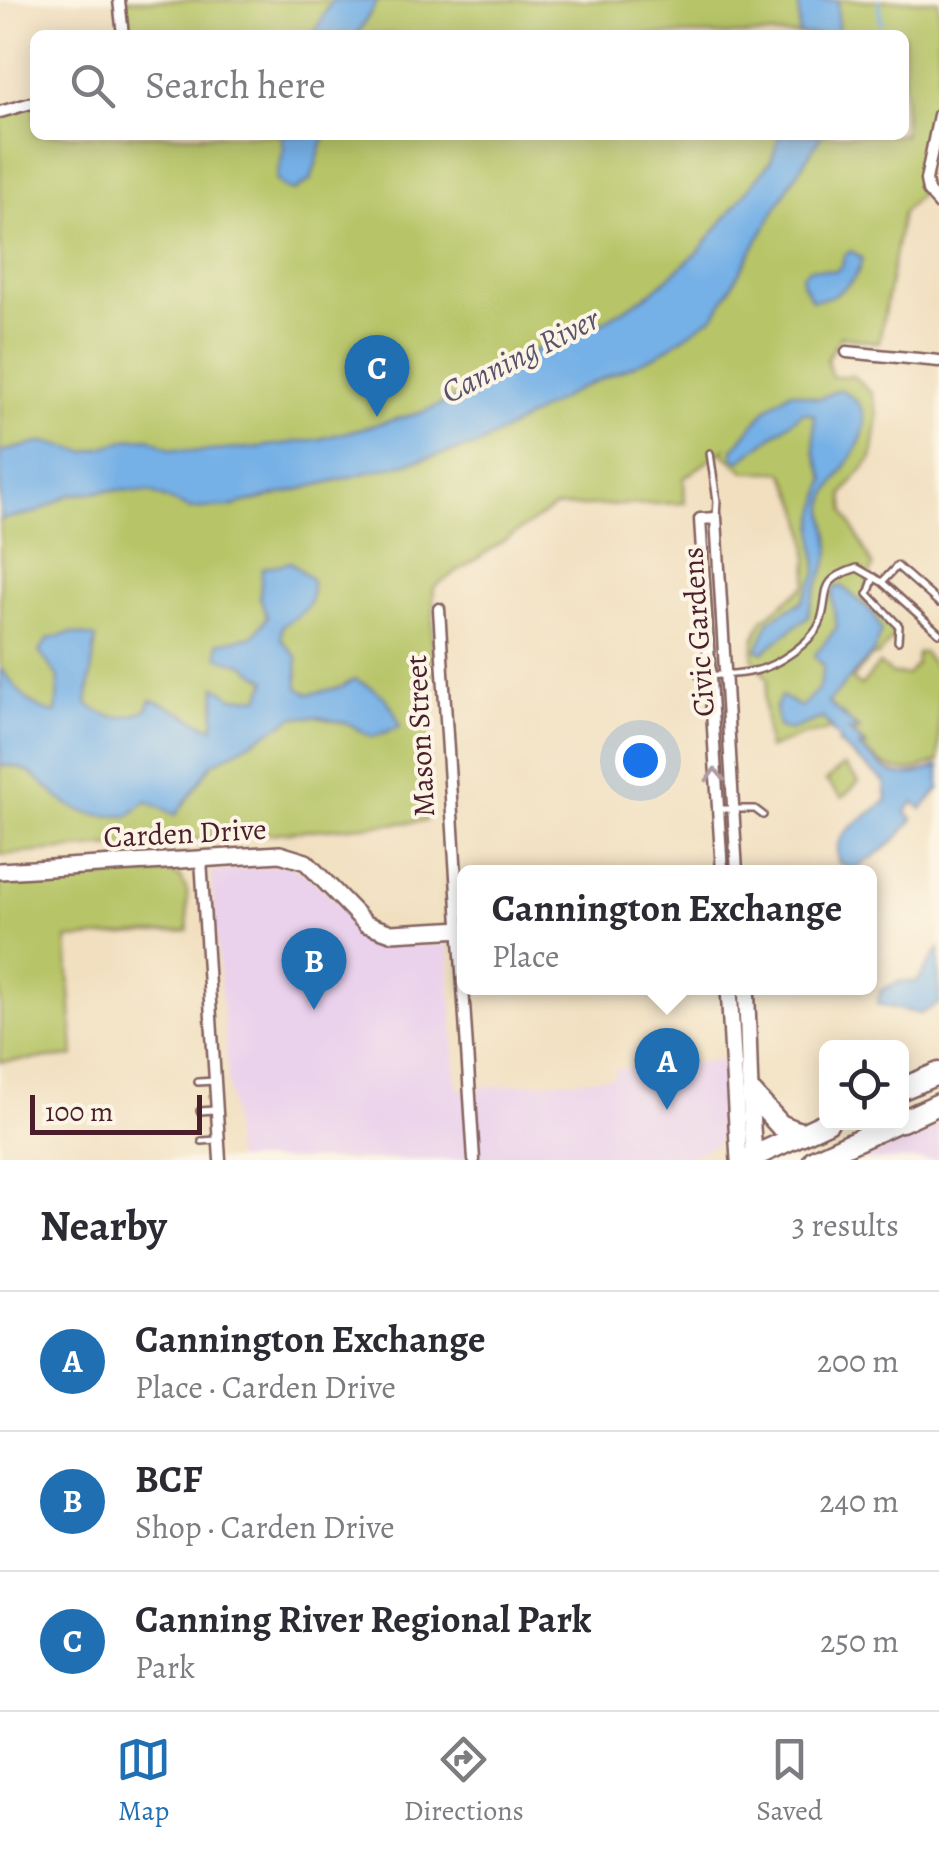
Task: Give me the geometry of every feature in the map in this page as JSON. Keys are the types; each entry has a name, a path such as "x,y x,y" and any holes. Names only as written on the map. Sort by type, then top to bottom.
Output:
{"highway":[{"path":"909,1087 939,1073"},
{"path":"752,1094 780,1125 802,1134"},
{"path":"909,1118 939,1104"},
{"path":"749,1159 819,1126"},
{"path":"814,1160 883,1130"}],"street":[{"path":"119,0 122,30"},
{"path":"0,112 30,103"},
{"path":"939,115 926,180 928,191 939,204"},
{"path":"847,352 939,361"},
{"name":"Civic Gardens","path":"722,865 704,676 700,519 716,518 738,865"},
{"name":"Mason Street","path":"439,609 457,871"},
{"name":"Carden Drive","path":"0,871 280,854 306,862 366,924 391,933 457,929"},
{"path":"200,859 220,1160"},
{"name":"Mason Street","path":"465,995 474,1160"},
{"path":"729,995 731,1043 749,1159"},
{"path":"747,995 752,1094 749,1159"},
{"path":"731,1043 750,1042"}],"lane":[{"path":"710,454 716,518"},
{"path":"882,582 897,566 939,603"},
{"path":"704,676 758,670 811,635 820,621 823,593 842,573 857,568 882,582 939,633"},
{"path":"874,577 868,594 899,626 898,640"},
{"path":"718,809 755,809 764,815"},
{"path":"198,1082 215,1080"},
{"path":"200,1111 217,1110"},
{"path":"202,1141 219,1140"}],"shaded area":[{"path":"289,865 311,878 382,946 448,945 457,1089 615,1077 615,1069 725,1060 728,1123 716,1144 681,1160 235,1160 211,872"},
{"path":"939,1124 939,1160 859,1160"}],"green space":[{"path":"120,0 939,0 939,87 919,195 902,213 879,343 841,336 827,359 832,377 853,376 872,393 878,417 872,458 843,494 845,512 873,566 863,598 897,632 852,680 861,686 879,664 892,674 907,675 916,665 917,653 923,652 939,673 939,761 906,771 881,763 862,748 867,746 851,731 860,730 841,713 825,732 803,735 768,749 764,700 768,680 753,658 754,639 763,619 806,585 807,541 802,513 783,472 746,472 723,454 725,449 684,478 685,503 555,507 434,587 426,821 0,855 0,115 30,105 30,140 909,140 909,30 123,30"},
{"path":"844,765 859,782 842,798 826,781"},
{"path":"168,872 181,877 187,891 188,931 67,939 74,1056 0,1062 0,883"}],"water":[{"path":"332,0 378,0 360,30 316,30"},
{"path":"799,0 838,0 838,30 799,30"},
{"path":"282,140 323,140 311,180 294,191 276,180 284,148"},
{"name":"Canning River","path":"778,140 819,140 715,315 658,355 580,388 479,445 229,507 190,509 150,492 115,490 69,495 38,512 0,520 0,452 44,442 87,452 131,439 150,438 170,449 197,452 252,448 320,439 420,413 471,392 563,335 601,323 652,292 698,252 771,161"},
{"path":"851,251 862,258 851,281 829,297 812,300 802,275 810,268 835,271"},
{"path":"840,389 856,400 864,426 854,454 826,501 829,557 808,616 763,652 757,650 770,620 802,601 817,573 814,526 825,479 815,453 814,415 804,412 740,461 733,457 733,450 766,409 791,391 819,399"},
{"path":"291,562 312,580 306,608 282,626 281,639 297,657 298,688 309,694 342,687 354,679 384,697 400,727 372,737 349,724 295,717 212,764 176,815 146,801 129,816 81,811 29,772 0,766 0,668 30,702 56,713 59,678 39,652 48,639 71,633 96,638 87,704 109,716 138,713 147,709 151,700 214,728 216,686 233,698 260,697 267,681 244,665 218,657 218,643 253,636 267,617 260,597 262,568"},
{"path":"842,586 873,613 881,630 875,650 828,703 859,730 848,730 865,746 859,747 887,770 903,775 939,766 939,789 922,809 914,802 906,812 913,819 907,827 861,865 839,863 839,843 844,834 887,800 885,782 838,743 840,739 822,718 790,730 779,727 775,709 781,696 801,707 819,688 824,666 814,656 837,627 834,588"},
{"path":"939,949 939,1004 920,1014 877,1004 881,990 900,981 917,982"}],"waterway":[{"path":"879,0 881,23"}],"place":[{"name":"Canning River Regional Park","path":"377,417"},
{"name":"BCF","path":"314,1010"},
{"name":"Cannington Exchange","path":"667,1110"}]}
